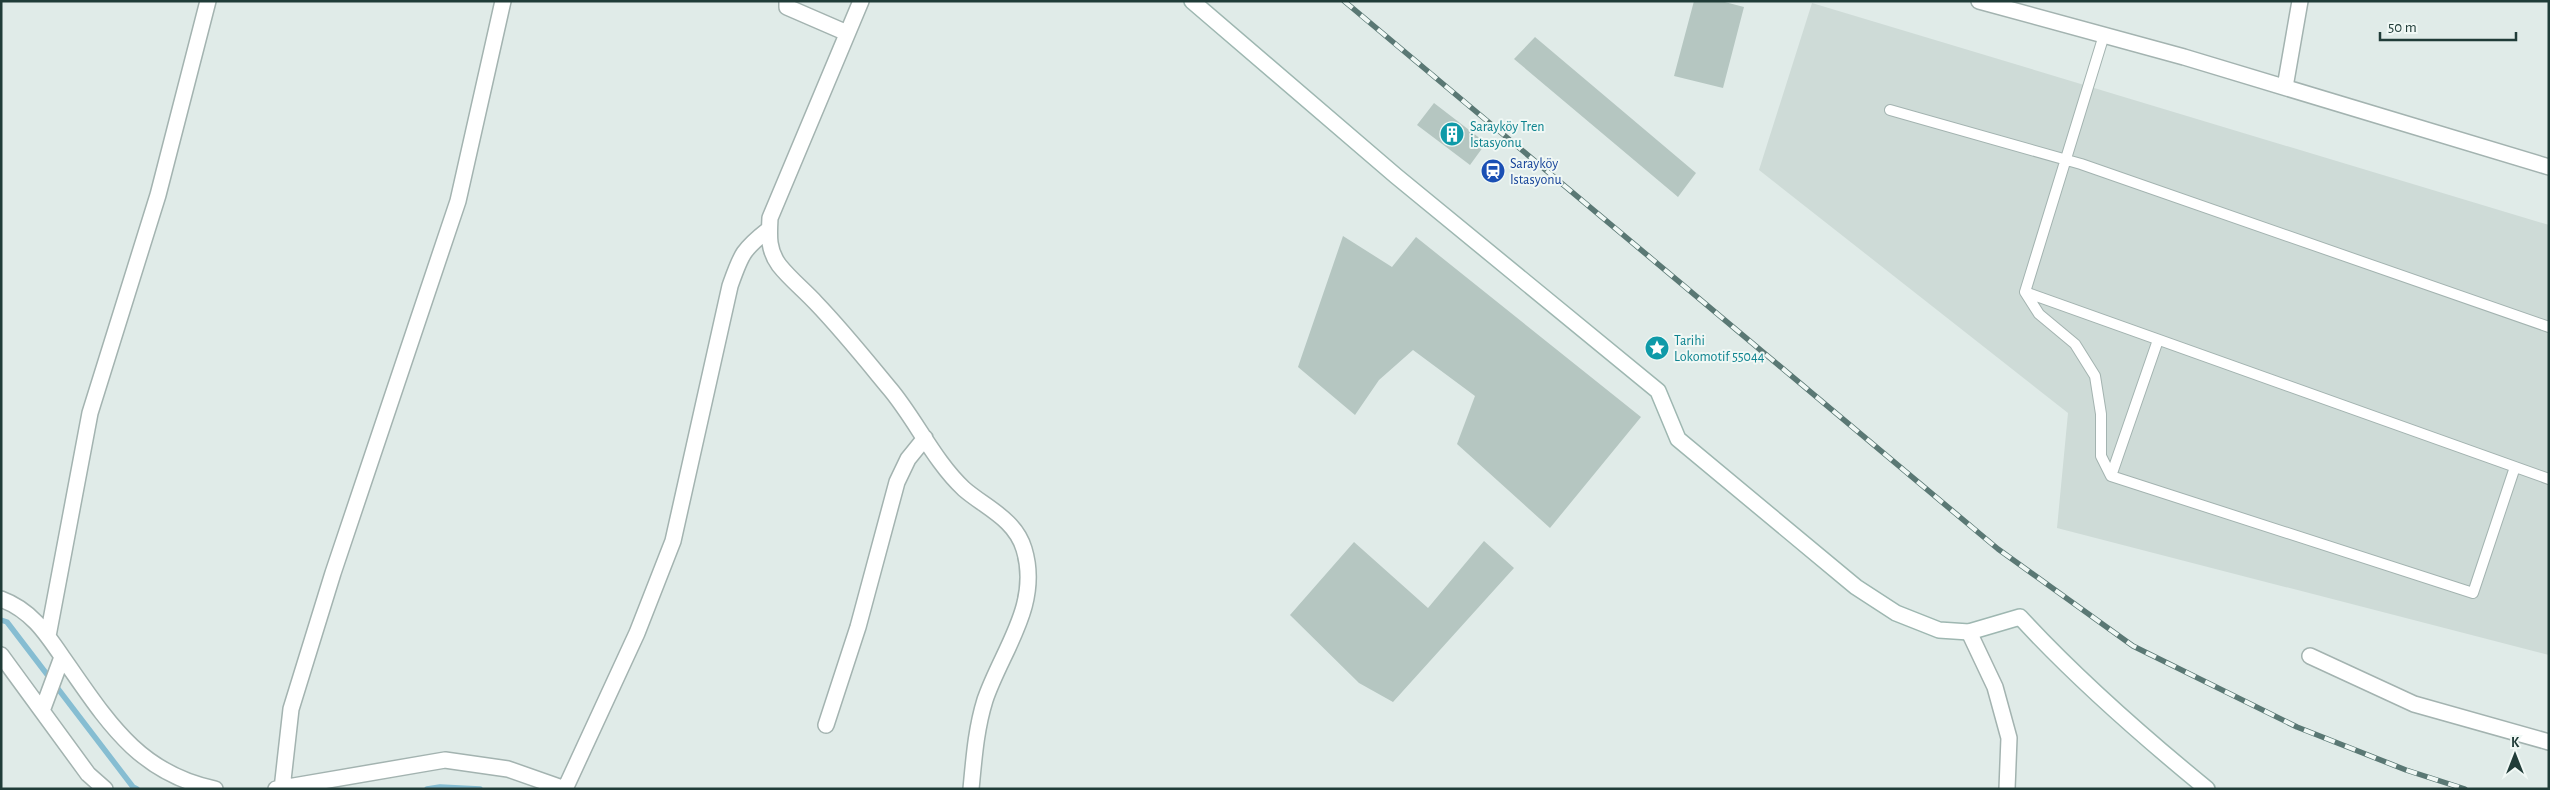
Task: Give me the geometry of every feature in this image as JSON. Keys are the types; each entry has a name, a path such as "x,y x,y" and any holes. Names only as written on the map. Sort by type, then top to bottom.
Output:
{"street":[{"path":"48,636 90,414 158,195 208,1"},
{"path":"282,789 291,709 333,573 458,201 503,1"},
{"path":"787,1 787,7 847,33"},
{"path":"860,1 770,218 769,245 779,264 817,304 892,390 925,438 964,488 996,512 1013,529 1024,548 1028,582 1025,605 1014,638 986,698 976,733 971,789"},
{"path":"1192,1 1396,176 1658,391 1678,439 1856,587 1896,613 1939,630 1969,632 2020,617 2057,658 2132,726 2207,789"},
{"path":"1979,1 2286,87 2549,167"},
{"path":"2286,87 2300,1"},
{"path":"276,789 445,760 508,769 565,789 637,633 673,541 730,286 736,268 747,247 769,229"},
{"path":"826,725 858,627 897,482 908,459 925,438"},
{"path":"1,598 22,609 34,619 96,705 135,751 167,773 185,781 215,789"},
{"path":"1969,632 1995,687 2009,738 2007,789"},
{"path":"1,655 45,704 88,774 105,789"},
{"path":"2310,656 2414,704 2549,742"},
{"path":"45,704 62,657"}],"lane":[{"path":"2025,292 2104,35"},
{"path":"1890,110 2065,160 2549,327"},
{"path":"2025,292 2549,480"},
{"path":"2025,292 2040,314 2075,344 2095,376 2101,414 2101,456 2111,476 2473,593 2515,467"},
{"path":"2111,476 2158,340"}],"shaded area":[{"path":"1812,3 2549,225 2549,655 2057,528 2068,413 1759,170"}],"building":[{"path":"1694,1 1721,1 1744,7 1723,88 1674,76"},
{"path":"1535,37 1696,173 1678,197 1514,59"},
{"name":"Sarayköy Tren İstasyonu","path":"1434,103 1486,143 1470,165 1417,125"},
{"path":"1343,236 1392,267 1416,237 1641,417 1550,528 1457,444 1475,396 1413,350 1379,380 1355,415 1298,367"},
{"path":"1484,541 1514,568 1393,702 1359,683 1290,615 1354,542 1428,608"}],"waterway":[{"path":"1,620 7,622 133,787 137,789"},
{"path":"427,789 440,787 480,789"}],"railway":[{"path":"1344,1 1998,549 2133,646 2297,727 2406,770 2465,789"}],"place":[{"name":"Sarayköy Tren İstasyonu","path":"1452,134"},
{"name":"Sarayköy Istasyonu","path":"1493,171"},
{"name":"Tarihi Lokomotif 55044","path":"1657,348"}]}
